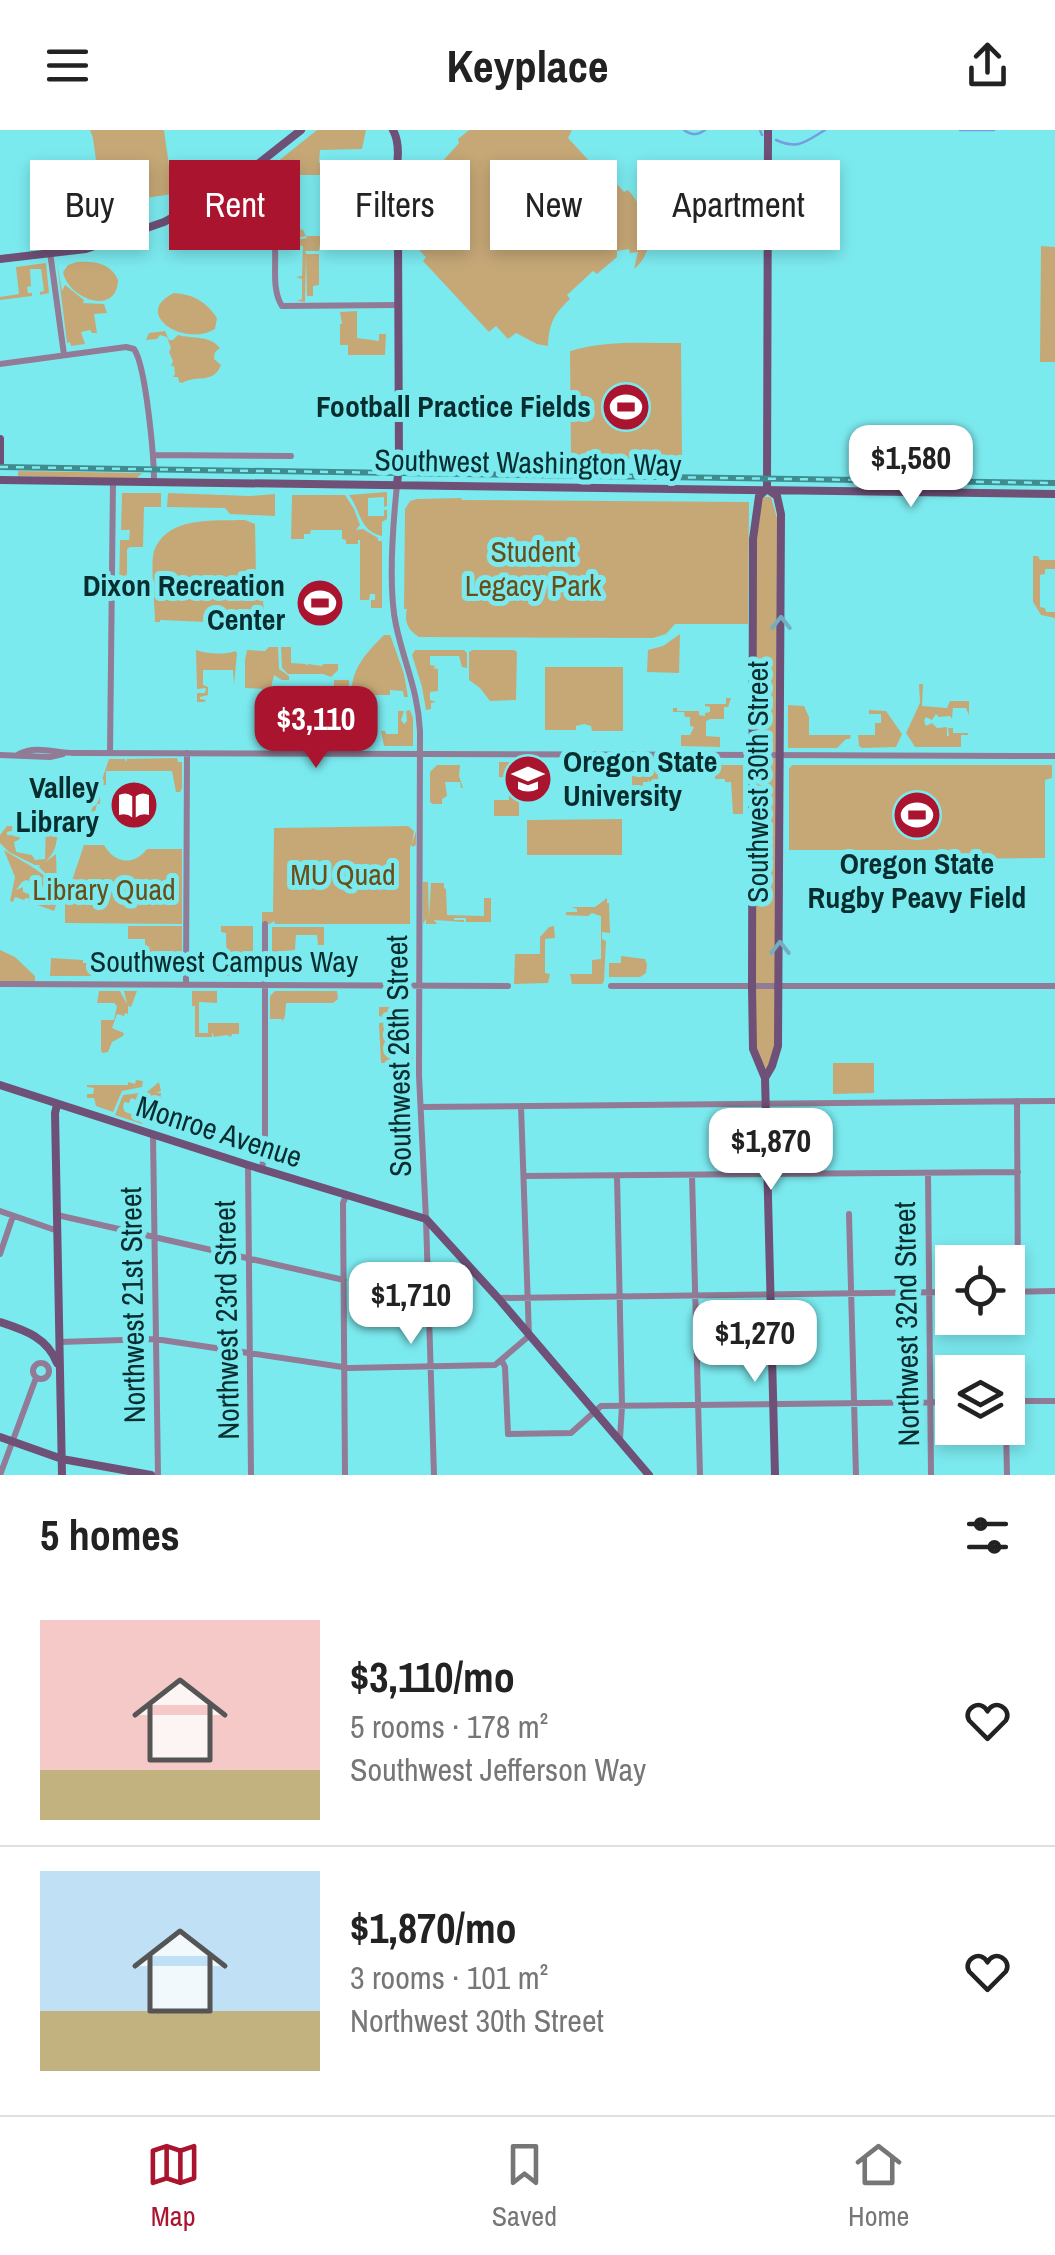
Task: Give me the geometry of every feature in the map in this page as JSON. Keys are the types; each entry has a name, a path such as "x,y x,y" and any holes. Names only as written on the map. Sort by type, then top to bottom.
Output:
{"street":[{"path":"264,160 302,130"},
{"name":"Southwest 30th Street","path":"768,130 767,489 759,496 754,520 752,1049 765,1078 775,1475"},
{"name":"Southwest 26th Street","path":"398,133 397,170 392,184 393,228 398,235 399,466 394,520 394,611 418,703 420,1107 434,1475"},
{"path":"0,259 86,249 169,220"},
{"path":"274,250 277,297 282,306 398,306"},
{"path":"50,252 64,355"},
{"path":"0,364 134,348 154,482"},
{"path":"0,439 0,463"},
{"path":"153,455 291,456"},
{"name":"Southwest Washington Way","path":"0,480 1055,494"},
{"path":"110,753 113,481"},
{"name":"Southwest 30th Street","path":"765,1078 778,1046 781,754 781,514 776,496 767,489"},
{"path":"0,754 20,754 26,750 186,754 1055,756"},
{"path":"186,754 186,985"},
{"path":"262,1170 265,924"},
{"name":"Southwest Campus Way","path":"0,984 508,986"},
{"path":"611,986 1055,986"},
{"name":"Monroe Avenue","path":"0,1085 426,1220"},
{"path":"420,1107 1055,1101"},
{"path":"1017,1102 1018,1245"},
{"path":"57,1105 62,1475"},
{"path":"50,1347 59,1342 156,1339 344,1368 495,1364 529,1336 521,1106"},
{"name":"Northwest 21st Street","path":"153,1135 154,1475"},
{"name":"Northwest 23rd Street","path":"248,1165 251,1475"},
{"path":"524,1176 1018,1172"},
{"name":"Northwest 32nd Street","path":"928,1173 932,1475"},
{"path":"692,1175 700,1475"},
{"path":"616,1176 620,1439"},
{"path":"345,1475 346,1196"},
{"path":"0,1211 58,1231"},
{"path":"849,1214 856,1475"},
{"path":"57,1215 344,1280"},
{"path":"0,1254 14,1216"},
{"path":"426,1220 649,1475"},
{"path":"1025,1292 1055,1291"},
{"path":"498,1298 935,1292"},
{"path":"0,1322 32,1334 50,1347 60,1377"},
{"path":"502,1360 506,1367 508,1434 571,1433 601,1406 935,1402"},
{"path":"0,1475 36,1378"},
{"path":"1025,1402 1055,1401"},
{"path":"0,1436 62,1459 154,1475"},
{"path":"1006,1445 1007,1475"}],"green space":[{"path":"90,130 164,130 169,195 149,197 149,160 96,160"},
{"path":"317,130 366,130 362,149 320,150 320,175 300,175 300,160 280,160"},
{"path":"469,130 572,130 568,138 588,160 490,160 490,250 617,250 617,184 624,192 628,190 637,203 637,250 647,250 642,260 634,269 638,252 617,251 617,257 597,274 593,271 567,295 570,299 551,325 548,346 516,333 508,339 496,326 489,332 423,261 426,257 419,250 470,250 470,160 444,160 459,143 458,139"},
{"path":"320,236 319,251 305,251 319,254 319,285 313,286 313,296 307,296 306,256 305,302 297,301 302,299 302,279 296,277 302,276 300,239"},
{"path":"1041,246 1055,247 1055,362 1040,362"},
{"path":"57,262 62,291 65,285 83,303 104,304 107,313 94,314 97,333 81,332 85,344 67,343"},
{"path":"77,262 96,263 111,270 118,280 110,298 92,300 74,290 63,272"},
{"path":"46,263 49,293 40,295 44,291 41,269 30,269 31,286 27,287 32,296 0,300 19,294 16,267"},
{"path":"174,293 193,297 208,307 217,318 215,329 189,334 167,326 158,310 162,301"},
{"path":"357,311 357,338 379,341 379,334 386,334 385,355 348,355 348,345 340,345 340,312"},
{"path":"165,331 169,340 178,335 216,344 220,348 214,359 221,365 218,371 209,377 179,382 178,377 173,377 167,337 146,340 149,333"},
{"name":"Football Practice Fields","path":"681,343 682,459 571,458 570,351 611,344"},
{"path":"18,471 142,473 136,479 18,476"},
{"path":"387,492 384,507 384,497 368,498 368,516 384,516 387,510 382,536 369,530 349,495"},
{"path":"122,493 161,493 161,507 144,507 143,547 127,549 127,593 119,593 120,540 129,540 130,530 121,530"},
{"path":"168,493 275,494 275,516 230,514 225,508 167,507"},
{"path":"292,495 345,495 360,525 356,530 363,529 382,541 382,608 371,608 375,594 370,594 369,600 360,600 360,540 358,544 346,544 342,530 311,530 304,534 304,539 291,539"},
{"path":"762,497 771,497 777,518 776,1044 765,1068 755,1050 756,508"},
{"name":"Student Legacy Park","path":"417,499 749,502 748,624 675,624 666,634 653,638 419,637 409,628 404,609 405,509"},
{"path":"245,520 255,524 256,573 265,619 254,631 207,622 155,622 153,557 160,539 194,522"},
{"path":"1033,556 1055,560 1055,569 1045,569 1045,574 1040,575 1040,607 1055,612 1055,618 1041,615 1033,602"},
{"path":"680,634 679,673 647,672 648,650 663,646"},
{"path":"384,635 390,635 392,640 408,697 404,697 403,691 390,690 390,695 374,695 374,706 361,706 351,698 353,679 365,656"},
{"path":"278,647 279,669 289,680 274,675 271,688 245,688 247,650 265,651"},
{"path":"281,647 291,647 291,663 338,664 338,670 331,677 288,674 282,668"},
{"path":"196,650 237,653 234,685 233,670 203,670 203,685 208,687 208,695 200,697 204,702 197,702 197,693 205,693 206,688 197,689"},
{"path":"415,650 467,653 467,668 462,667 459,656 430,656 430,665 438,669 438,691 430,692 430,700 436,702 431,703 431,709 426,710 412,655"},
{"path":"472,650 517,652 516,700 490,701 469,680"},
{"path":"545,667 623,667 623,731 592,731 591,726 584,724 576,726 576,730 545,730"},
{"path":"334,680 349,680 348,746 307,745 307,741 328,741 328,737 314,737 326,734 326,725 341,725 341,696 334,695"},
{"path":"919,684 923,684 922,706 947,708 950,701 969,701 969,715 966,708 953,708 952,719 936,714 932,720 924,720 926,726 932,723 937,728 947,727 947,736 948,728 953,728 953,733 968,733 961,735 961,747 915,747 906,733 920,703"},
{"path":"726,698 731,698 728,707 724,707 724,719 706,721 706,736 720,737 720,747 681,746 681,735 690,735 694,727 690,726 690,717 685,717 684,712 673,712 673,708 699,711 699,715 705,716 710,707 705,704 726,704"},
{"path":"788,705 804,706 809,717 809,735 851,735 850,739 837,748 788,748"},
{"path":"410,710 413,746 384,746 381,731 398,734 398,711 404,711 404,724 406,711"},
{"path":"869,710 886,711 902,734 896,747 859,746 858,735 875,735 875,723 881,723 881,714 869,714"},
{"path":"177,758 182,762 180,792 176,792 172,771 106,771 106,785 100,785 109,759 126,762"},
{"path":"499,762 519,762 519,816 494,816 494,800 509,800 509,778 499,777"},
{"path":"437,765 460,765 463,788 460,782 445,782 447,796 442,804 430,802 430,772"},
{"path":"635,765 658,765 658,798 654,798 654,782 648,779 643,782 643,802 632,802"},
{"path":"715,765 743,765 743,814 733,814 731,782 715,779"},
{"name":"Oregon State Rugby Peavy Field","path":"792,765 1052,765 1052,778 1045,780 1045,858 959,859 946,850 789,850"},
{"path":"100,786 100,804 91,812"},
{"path":"622,819 622,855 527,855 527,820"},
{"path":"46,824 57,824 56,845 44,863 56,854 57,885 40,865 9,852 0,843 0,835 7,826 19,826 7,832 19,836 14,842 16,852 32,855 35,860 45,859"},
{"name":"MU Quad","path":"408,826 414,831 412,844 416,831 416,845 411,844 410,848 410,924 262,923 262,912 273,912 274,828"},
{"name":"Library Quad","path":"84,845 104,845 114,856 125,860 136,858 147,849 182,849 182,924 65,923 65,901"},
{"path":"4,850 35,868 60,893 26,880 16,890 23,887 23,892 57,903 54,911 26,898 15,897 10,901 15,877"},
{"path":"423,882 428,882 429,917 431,883 444,883 447,915 484,916 484,898 491,898 491,922 454,918 464,922 434,920 437,924 426,924 426,919 423,924"},
{"path":"607,898 610,933 602,932 606,941 604,981 572,984 570,974 592,974 592,960 601,959 601,916 562,915 577,912 571,907 595,907"},
{"path":"128,926 182,926 182,961 170,960 170,952 145,952 145,939 128,939"},
{"path":"221,926 253,926 253,976 227,976 226,933 221,932"},
{"path":"554,926 555,938 545,939 548,983 514,984 515,954 540,954 540,937"},
{"path":"272,927 324,927 324,945 318,945 317,935 296,935 295,950 272,952"},
{"path":"0,950 15,957 35,976 35,982 0,982"},
{"path":"621,956 645,959 646,973 640,977 609,977 609,963 621,963"},
{"path":"51,958 94,963 94,972 92,976 50,976"},
{"path":"99,991 120,991 127,1004 124,991 137,991 128,1014 117,1014 112,1028 124,1033 123,1036 102,1053 101,1020 114,1020 117,1006 97,1003"},
{"path":"192,991 217,991 217,1003 199,1002 199,1033 208,1033 208,1023 239,1023 239,1034 214,1037 212,1032 212,1037 195,1037"},
{"path":"275,991 337,991 338,999 333,1003 286,1003 282,1022 270,1019 270,996"},
{"path":"379,1007 390,1007 390,1063 411,1063 407,1052 413,1052 413,1066 381,1063"},
{"path":"833,1063 874,1063 874,1093 833,1094"},
{"path":"143,1081 142,1087 122,1091 113,1112 96,1106 94,1098 87,1098 94,1088 87,1085 128,1085"},
{"path":"159,1082 161,1091 156,1093 161,1093 160,1105 131,1098 129,1103 124,1102 125,1112 149,1119 148,1122 142,1124 115,1115 123,1095 147,1092"}],"waterway":[{"path":"684,130 695,134 705,130"},
{"path":"760,130 762,135"},
{"path":"776,140 796,144 825,130"},
{"path":"960,130 994,130"}],"railway":[{"path":"0,467 1055,483"}],"place":[{"name":"Football Practice Fields","path":"626,407"},
{"name":"Dixon Recreation Center","path":"320,603"},
{"name":"Oregon State University","path":"528,779"},
{"name":"Valley Library","path":"134,805"},
{"name":"Oregon State Rugby Peavy Field","path":"917,815"}]}
